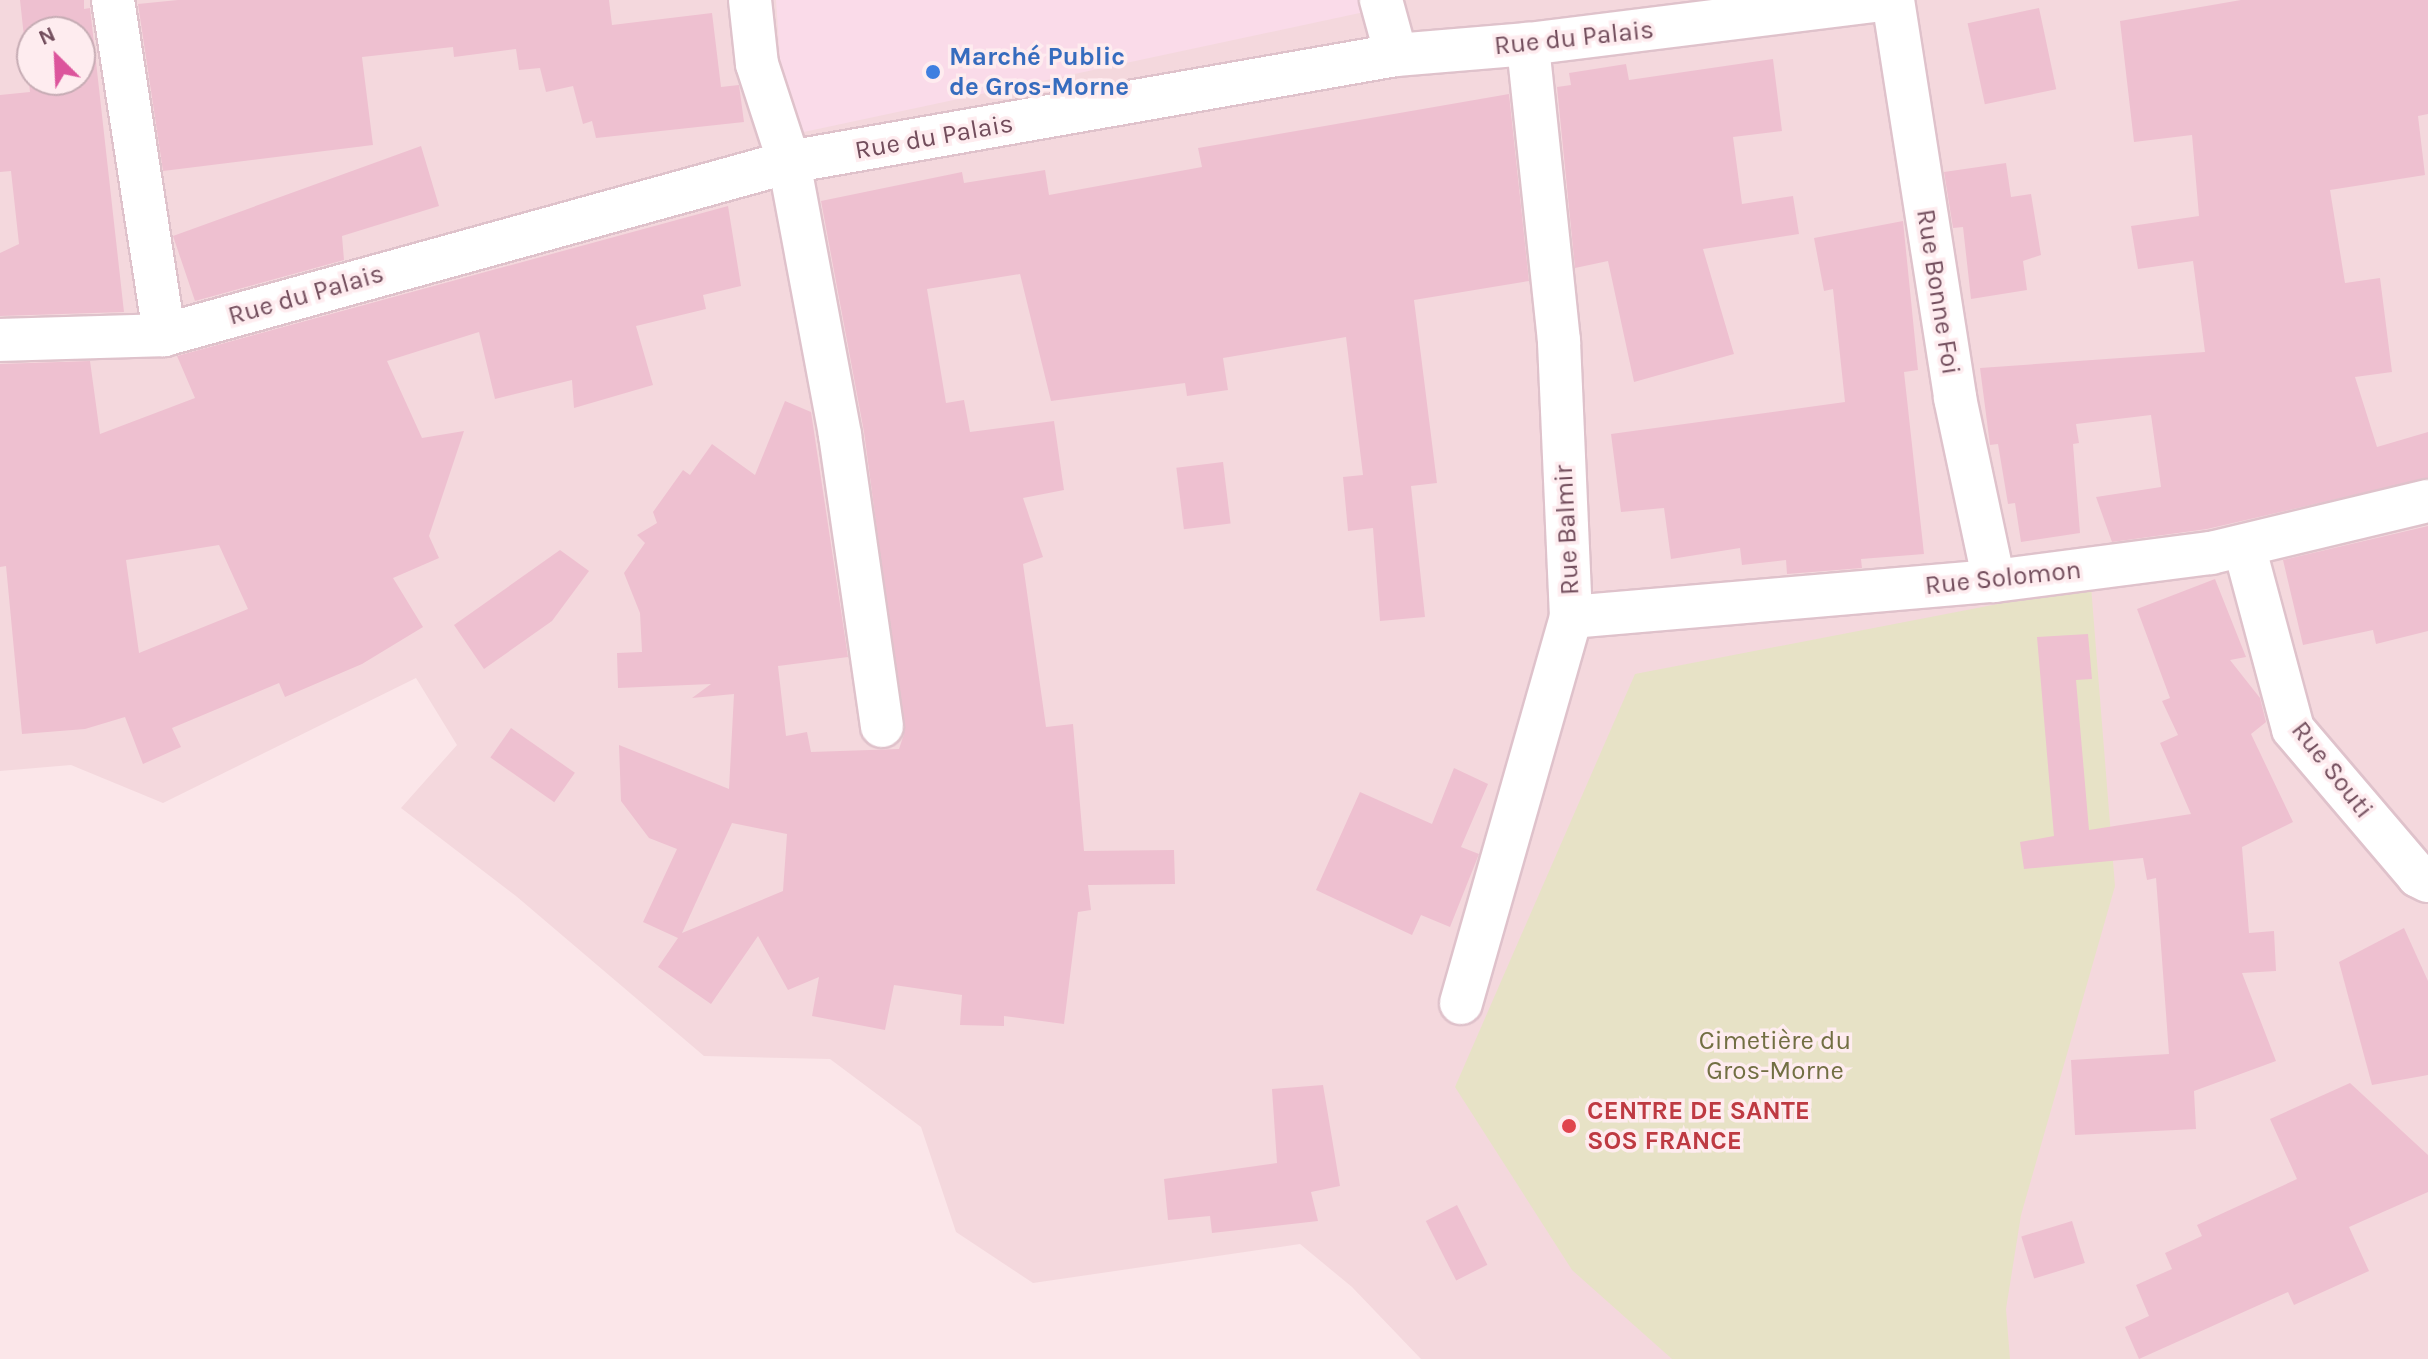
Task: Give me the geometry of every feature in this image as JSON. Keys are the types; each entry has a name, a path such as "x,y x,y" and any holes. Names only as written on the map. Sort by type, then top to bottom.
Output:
{"street":[{"path":"113,0 164,335"},
{"path":"750,0 757,64 789,162 840,435 882,726"},
{"path":"1381,0 1396,55"},
{"name":"Rue du Palais","path":"0,340 164,335 789,162 1396,55 1528,44 1883,0"},
{"name":"Rue Bonne Foi","path":"1893,0 1955,398 1994,581"},
{"name":"Rue Balmir","path":"1461,1003 1571,617 1559,341 1528,44"},
{"name":"Rue Solomon","path":"1571,617 1994,581 2244,546 2428,501"},
{"name":"Rue Souti","path":"2244,546 2293,729 2418,876 2428,881"}],"shaded area":[{"path":"0,0 2428,0 2428,1359 1421,1359 1352,1287 1300,1244 1033,1283 956,1232 921,1127 830,1059 704,1056 516,896 401,808 457,745 416,678 163,803 71,765 0,771"},
{"name":"Marché Public de Gros-Morne","path":"776,0 1396,0 1397,5 785,136"}],"green space":[{"name":"Cimetière du Gros-Morne","path":"2091,586 2115,886 2021,1215 2006,1309 2010,1359 1672,1359 1572,1270 1455,1087 1635,674"}],"building":[{"path":"20,0 84,0 84,9 90,8 91,16 22,16"},
{"path":"178,0 609,0 612,25 712,13 721,87 739,85 744,122 596,138 592,121 583,124 573,86 546,92 540,68 519,70 516,49 454,57 453,47 362,57 373,145 163,171 138,4"},
{"path":"2241,0 2428,0 2428,114 2418,116 2425,175 2330,190 2345,283 2380,278 2392,372 2355,377 2377,447 2428,432 2428,478 2207,529 2112,542 2096,497 2161,487 2151,415 2076,424 2079,443 2073,444 2080,533 2021,542 2015,503 2008,504 1998,444 1990,445 1980,368 2205,352 2193,261 2138,269 2131,226 2199,216 2192,135 2134,142 2120,21"},
{"path":"2039,8 2056,89 1985,104 1968,23"},
{"path":"1773,59 1782,131 1733,137 1742,204 1793,196 1799,234 1703,249 1734,354 1634,382 1608,261 1575,268 1557,87 1571,85 1569,73 1626,64 1629,80"},
{"path":"96,62 124,312 0,316 0,253 19,244 11,171 0,172 0,95 96,96"},
{"path":"1509,94 1529,281 1414,300 1437,483 1411,486 1425,617 1380,621 1373,528 1348,531 1343,477 1363,475 1346,337 1223,358 1228,390 1187,396 1185,383 1051,401 1020,274 927,289 946,403 964,400 970,432 1054,421 1064,490 1023,498 1043,557 1023,564 1046,727 1073,724 1084,851 1174,850 1175,884 1088,885 1091,910 1078,912 1064,1024 1004,1016 1004,1026 960,1025 962,995 894,985 885,1030 812,1016 819,977 788,990 758,936 711,1004 658,967 678,938 643,922 677,849 649,838 621,801 619,745 729,789 734,694 692,698 711,684 618,688 617,653 642,652 640,613 624,573 645,543 637,535 657,523 653,512 683,470 690,475 712,444 755,475 785,401 811,412 848,657 778,666 786,736 807,732 811,752 899,749 904,734 864,432 821,201 962,172 964,183 1045,170 1049,195 1202,167 1198,148","holes":["732,823 787,834 783,891 682,933"]},
{"path":"421,146 439,206 342,236 344,260 195,301 173,236"},
{"path":"2006,163 2011,197 2031,194 2041,255 2023,261 2027,290 1971,299 1963,227 1953,228 1944,172"},
{"path":"728,206 741,286 703,295 706,309 636,326 653,385 574,408 572,380 495,399 479,332 387,361 422,438 464,431 429,536 439,558 393,578 423,627 362,664 285,697 279,683 172,728 181,747 143,764 125,717 85,729 22,734 6,566 0,567 0,364 90,361 100,434 195,398 177,356","holes":["219,545 248,609 139,653 126,560"]},
{"path":"1903,221 1918,370 1904,372 1924,554 1861,559 1862,568 1787,574 1786,560 1742,565 1740,548 1671,559 1664,508 1621,512 1611,434 1845,402 1833,289 1824,291 1814,238"},
{"path":"1223,462 1231,524 1184,529 1176,468"},
{"path":"2428,526 2428,631 2376,644 2373,630 2303,645 2283,560"},
{"path":"560,550 589,571 552,621 484,669 454,625"},
{"path":"2215,579 2246,657 2230,660 2260,698 2266,722 2251,734 2293,822 2242,847 2249,933 2274,931 2276,971 2242,973 2276,1061 2194,1091 2196,1129 2075,1135 2071,1060 2169,1054 2156,878 2147,880 2143,858 2024,869 2020,842 2054,836 2037,637 2088,634 2092,679 2076,680 2089,830 2191,814 2160,743 2178,735 2162,701 2170,698 2137,609"},
{"path":"511,728 575,773 554,802 490,757"},
{"path":"1454,768 1488,784 1461,847 1479,854 1450,927 1421,915 1412,935 1316,890 1360,792 1432,824"},
{"path":"2404,928 2428,981 2428,1075 2372,1085 2339,962"},
{"path":"2350,1083 2428,1155 2428,1192 2349,1227 2369,1271 2294,1305 2288,1292 2139,1359 2125,1327 2149,1316 2136,1285 2172,1269 2165,1253 2202,1236 2197,1225 2297,1179 2270,1119"},
{"path":"1323,1085 1340,1186 1311,1192 1318,1221 1212,1233 1210,1216 1168,1220 1164,1179 1277,1163 1272,1089"},
{"path":"1457,1205 1487,1265 1456,1281 1426,1221"},
{"path":"2072,1221 2085,1263 2034,1279 2021,1236"}],"place":[{"name":"Marché Public de Gros-Morne","path":"933,72"},
{"name":"CENTRE DE SANTE SOS FRANCE","path":"1569,1126"}]}
